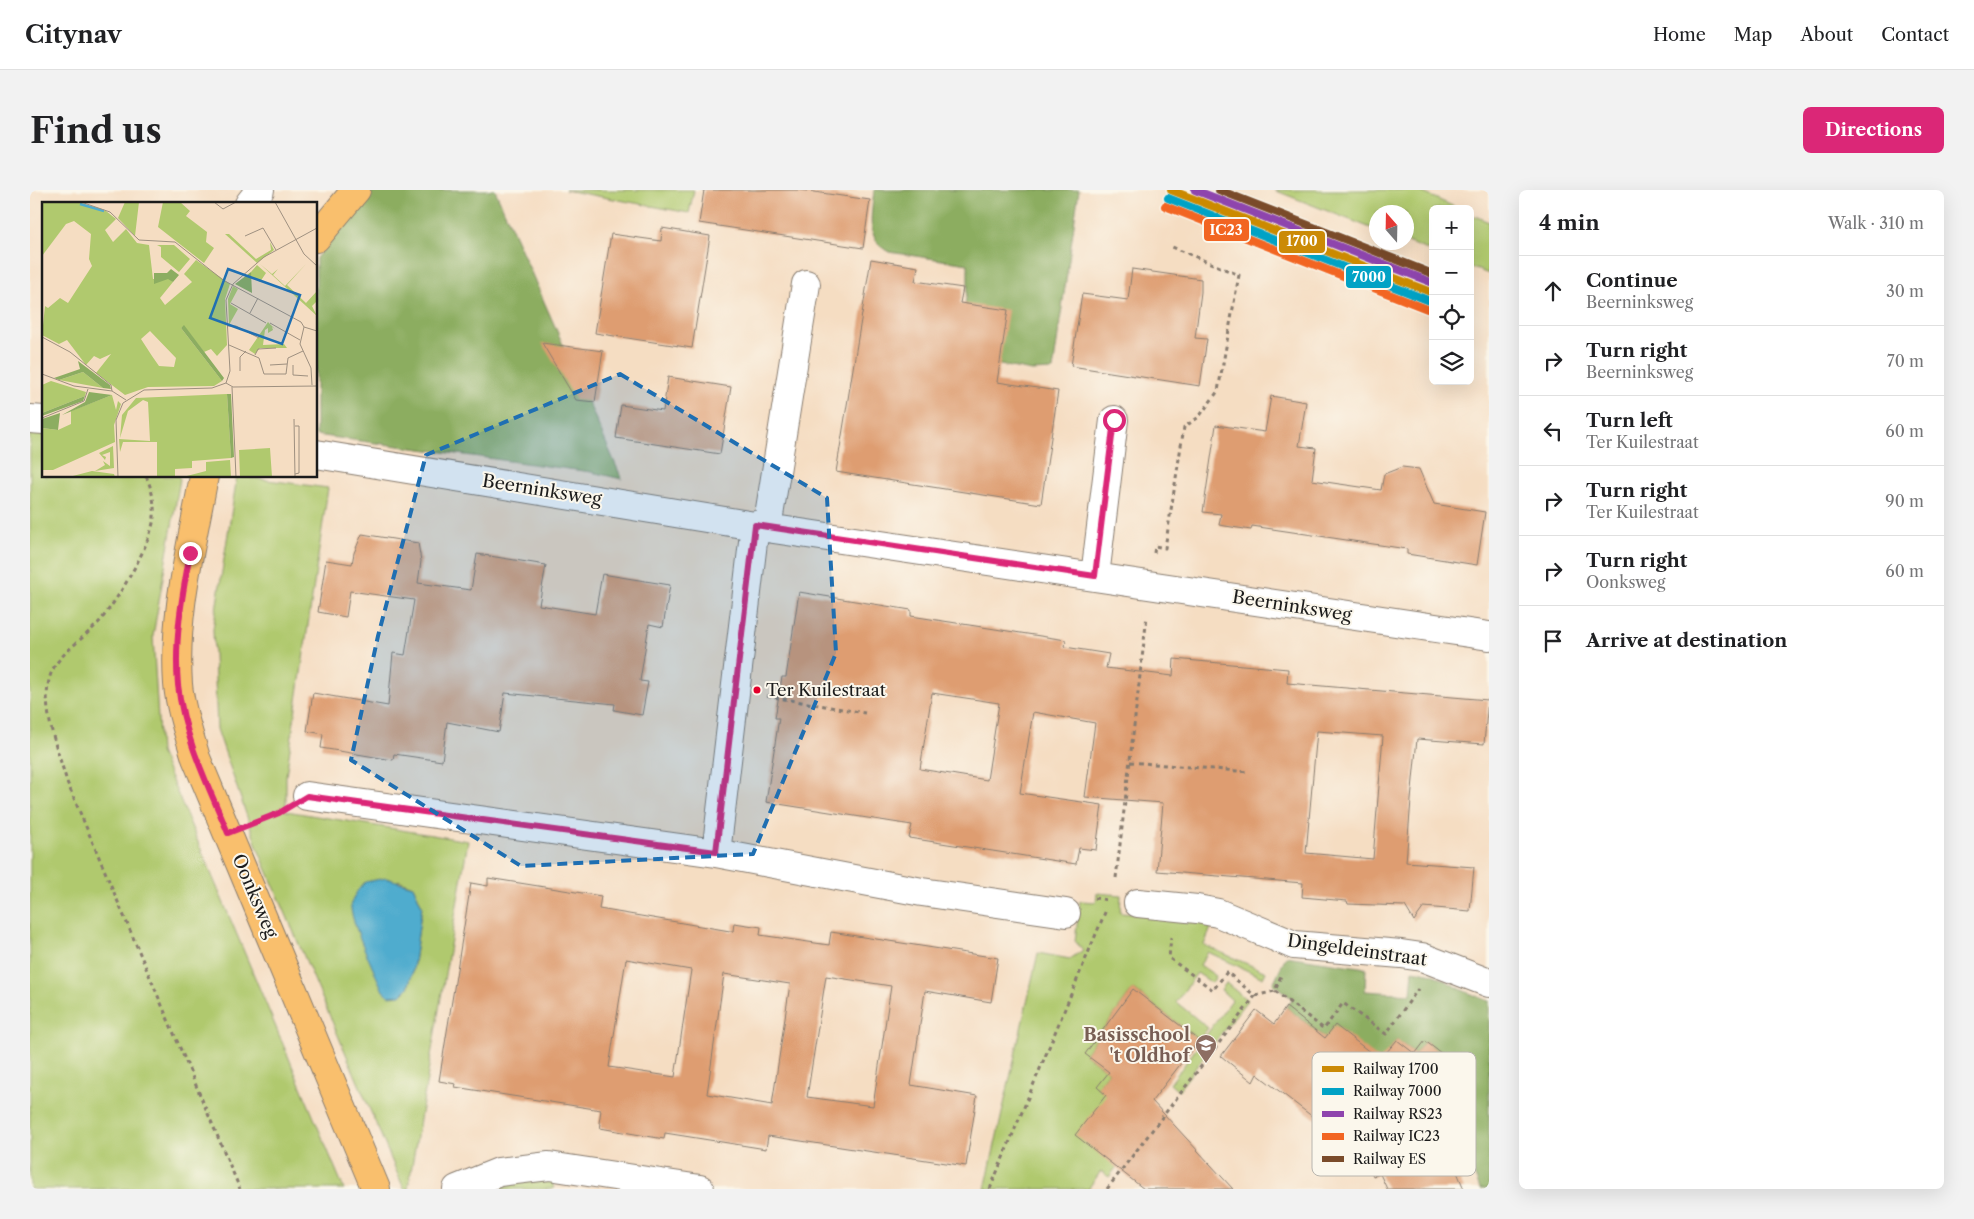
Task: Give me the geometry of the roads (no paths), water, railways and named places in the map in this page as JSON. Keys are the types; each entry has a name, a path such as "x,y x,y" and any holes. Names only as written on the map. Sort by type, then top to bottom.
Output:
{"main road":[{"path":"318,236 356,190"},
{"name":"Oonksweg","path":"204,478 180,606 178,684 184,715 196,758 376,1189"}],"street":[{"path":"251,202 260,190"},
{"path":"716,852 735,691 761,526 806,284"},
{"path":"1095,576 1114,420"},
{"name":"Beerninksweg","path":"318,454 761,526 1489,636"},
{"path":"307,796 716,852 922,892 1066,913"},
{"name":"Dingeldeinstraat","path":"1138,903 1218,913 1294,945 1401,954 1437,962 1489,983"},
{"path":"457,1189 498,1172 548,1166 700,1189"}],"water":[{"path":"386,878 413,886 422,906 413,970 408,988 401,995 389,996 383,991 364,947 354,922 351,905 355,895 365,882"}],"rail line":[{"name":"1700","path":"1171,190 1429,291"},
{"name":"RS23","path":"1195,190 1429,281"},
{"name":"ES","path":"1219,190 1429,272"},
{"name":"7000","path":"1168,198 1429,301"},
{"name":"IC23","path":"1165,206 1427,309"}],"place":[{"name":"Ter Kuilestraat","path":"757,690"},
{"name":"Basisschool 't Oldhof","path":"1206,1064"}]}
